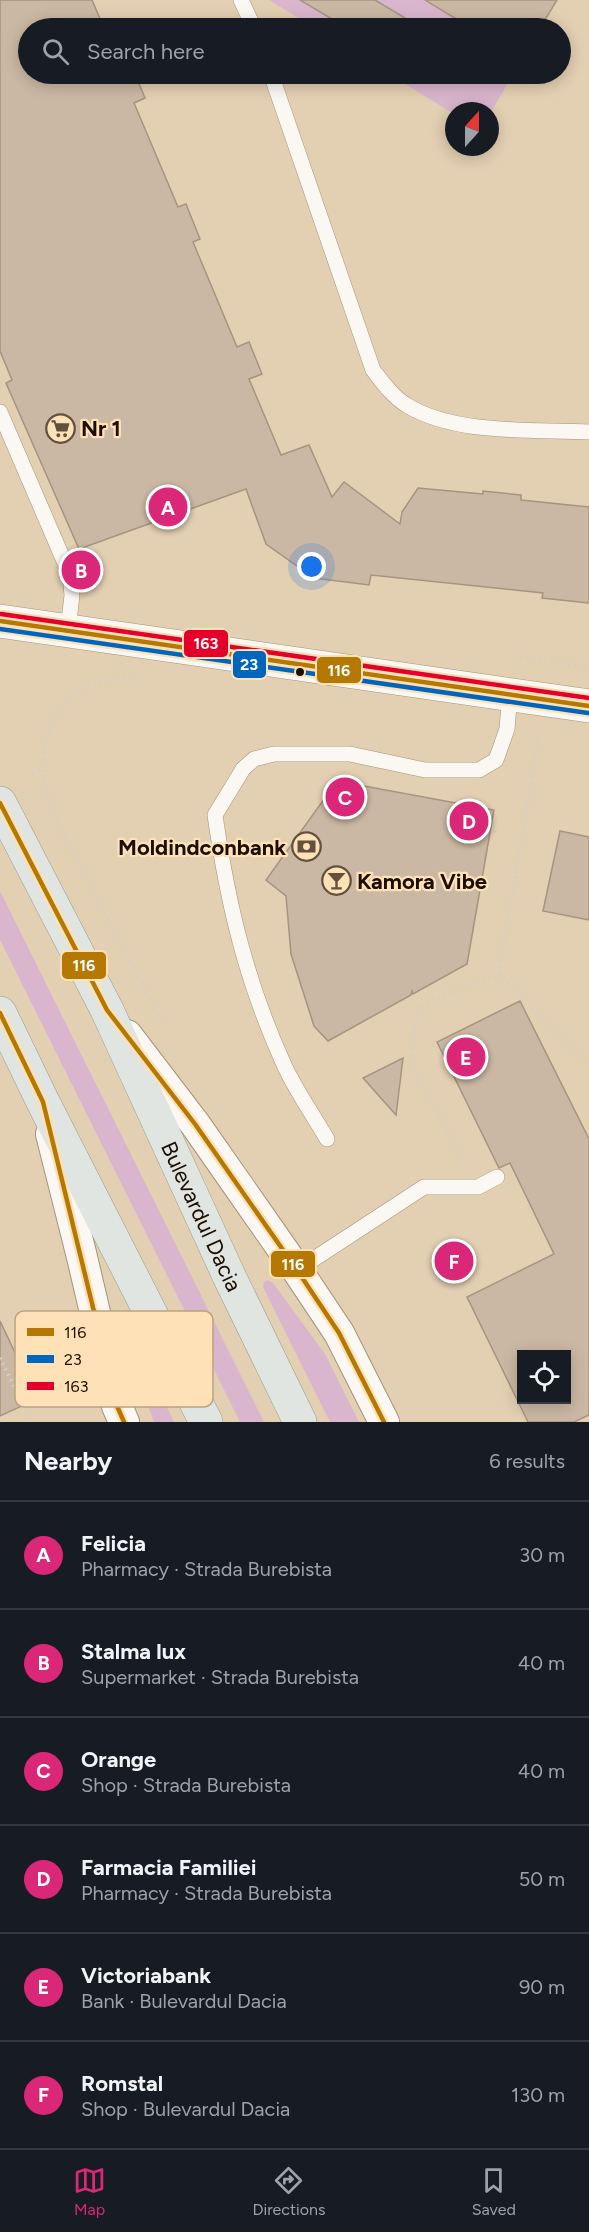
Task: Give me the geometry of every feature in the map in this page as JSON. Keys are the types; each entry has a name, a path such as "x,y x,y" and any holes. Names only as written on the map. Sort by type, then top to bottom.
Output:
{"main road":[{"path":"0,621 589,706"},
{"name":"Bulevardul Dacia","path":"0,803 107,1010 229,1276 300,1422"},
{"path":"0,1013 149,1311"},
{"path":"198,1407 206,1422"}],"street":[{"name":"Bulevardul Dacia","path":"107,1010 195,1124 297,1270 339,1333 384,1422"},
{"path":"43,1102 95,1311"},
{"path":"117,1407 124,1422"}],"lane":[{"path":"242,0 250,18"},
{"path":"274,84 372,370 388,390 407,406 438,420 482,427 589,432"},
{"path":"0,412 70,575 72,595 68,630"},
{"path":"327,1139 286,1069 253,986 235,929 215,815 243,770 254,759 274,754 350,754 425,770 478,770 496,760 507,729 510,694"},
{"path":"297,1270 424,1187 478,1187 497,1177"}],"path":[{"path":"499,974 540,735"},
{"path":"33,773 43,768"},
{"path":"499,974 589,1065"},
{"path":"478,1187 410,1063 418,1006 499,974"},
{"path":"0,1358 15,1388"},
{"path":"24,1407 32,1422"}],"shaded area":[{"path":"269,0 557,0 546,18 299,18"},
{"path":"405,84 507,84 497,102 445,102 445,108"},
{"path":"0,891 209,1311 185,1311 0,940"},
{"path":"267,1280 273,1283 325,1354 359,1422 330,1422 263,1287"},
{"path":"213,1319 264,1422 240,1422 213,1368"},
{"path":"148,1407 167,1407 174,1422 154,1422"}],"building":[{"path":"0,0 92,0 100,18 18,18 18,84 139,84 145,98 134,103 178,207 186,204 200,239 193,242 237,347 249,342 262,374 249,379 281,455 309,445 332,497 344,482 400,524 402,512 418,488 521,495 521,500 589,507 589,603 542,598 543,593 371,575 369,585 314,578 266,544 246,489 79,549 6,383 12,380 0,351"},
{"path":"300,0 375,0 405,18 330,18"},
{"path":"425,0 557,0 546,18 455,18"},
{"path":"337,781 494,810 467,964 413,994 412,991 411,995 328,1041 314,1026 291,954 286,896 266,880"},
{"path":"560,831 589,837 589,920 543,911"},
{"path":"520,1001 589,1139 589,1415 574,1422 528,1422 519,1404 571,1404 571,1350 517,1350 517,1399 467,1297 554,1254 510,1163 499,1168 437,1042"},
{"path":"403,1058 396,1115 363,1078"},
{"path":"0,1321 15,1353 15,1407 20,1407 0,1416"}],"transit line":[{"name":"163","path":"1,614 589,698"},
{"name":"116","path":"0,621 589,706"},
{"name":"23","path":"0,629 588,713"},
{"name":"116","path":"0,803 107,1010 195,1124 297,1270 339,1333 384,1422"},
{"name":"116","path":"0,1013 43,1102 94,1311"},
{"name":"116","path":"117,1407 124,1422"}],"place":[{"name":"Nr 1","path":"60,428"},
{"name":"Felicia","path":"168,507"},
{"name":"Stalma lux","path":"81,570"},
{"name":"Orange","path":"345,797"},
{"name":"Farmacia Familiei","path":"469,821"},
{"name":"Moldindconbank","path":"307,847"},
{"name":"Kamora Vibe","path":"336,881"},
{"name":"Victoriabank","path":"466,1057"},
{"name":"Romstal","path":"454,1261"}]}
